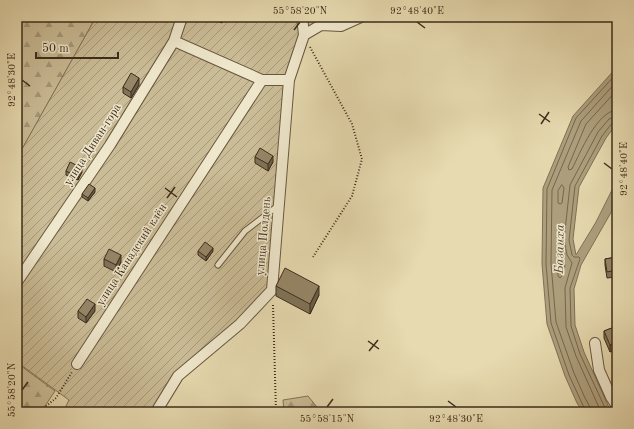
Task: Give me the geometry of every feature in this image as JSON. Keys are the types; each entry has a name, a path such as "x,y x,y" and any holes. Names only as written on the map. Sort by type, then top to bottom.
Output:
{"street":[{"name":"улица Диван-гора","path":"17,282 110,145 174,41 182,17"},
{"name":"улица Полдень","path":"156,412 178,376 240,324 272,290 289,80 304,35 302,17"},
{"path":"304,35 321,25 340,26 361,17"},
{"path":"174,41 262,80 289,80"},
{"name":"улица Канадский клён","path":"77,364 262,80"},
{"path":"595,343 599,370 611,397 617,406"}],"lane":[{"path":"218,265 245,231 280,205"}],"path":[{"path":"304,35 352,124 362,159 352,196 313,257"},
{"path":"272,290 276,412"},
{"path":"39,412 56,398 77,364"}],"green space":[{"path":"17,17 96,17 17,158"},
{"path":"96,17 361,17 321,25 304,35 289,80 272,290 178,376 156,412 63,412 69,400 17,362 17,158"},
{"path":"17,363 55,391 41,412 17,412"},
{"path":"308,396 321,412 284,412 283,400"}],"water":[{"name":"Базаиха","path":"617,67 617,123 606,138 579,187 573,239 576,255 596,222 617,180 617,202 581,265 574,289 575,325 584,352 611,412 583,412 577,403 565,376 547,324 542,264 543,188 573,116"}],"building":[{"path":"215,17 224,17 222,20"},
{"path":"131,73 139,78 131,92 123,87"},
{"path":"260,148 273,156 268,164 255,157"},
{"path":"70,162 82,168 78,177 66,171"},
{"path":"89,184 95,188 88,198 82,194"},
{"path":"205,242 213,248 206,257 198,251"},
{"path":"109,249 121,255 116,265 104,259"},
{"path":"617,257 617,270 607,272 605,259"},
{"path":"285,268 319,286 310,304 276,286"},
{"path":"87,299 95,304 86,317 78,311"},
{"path":"617,326 617,342 610,345 604,331"}]}
